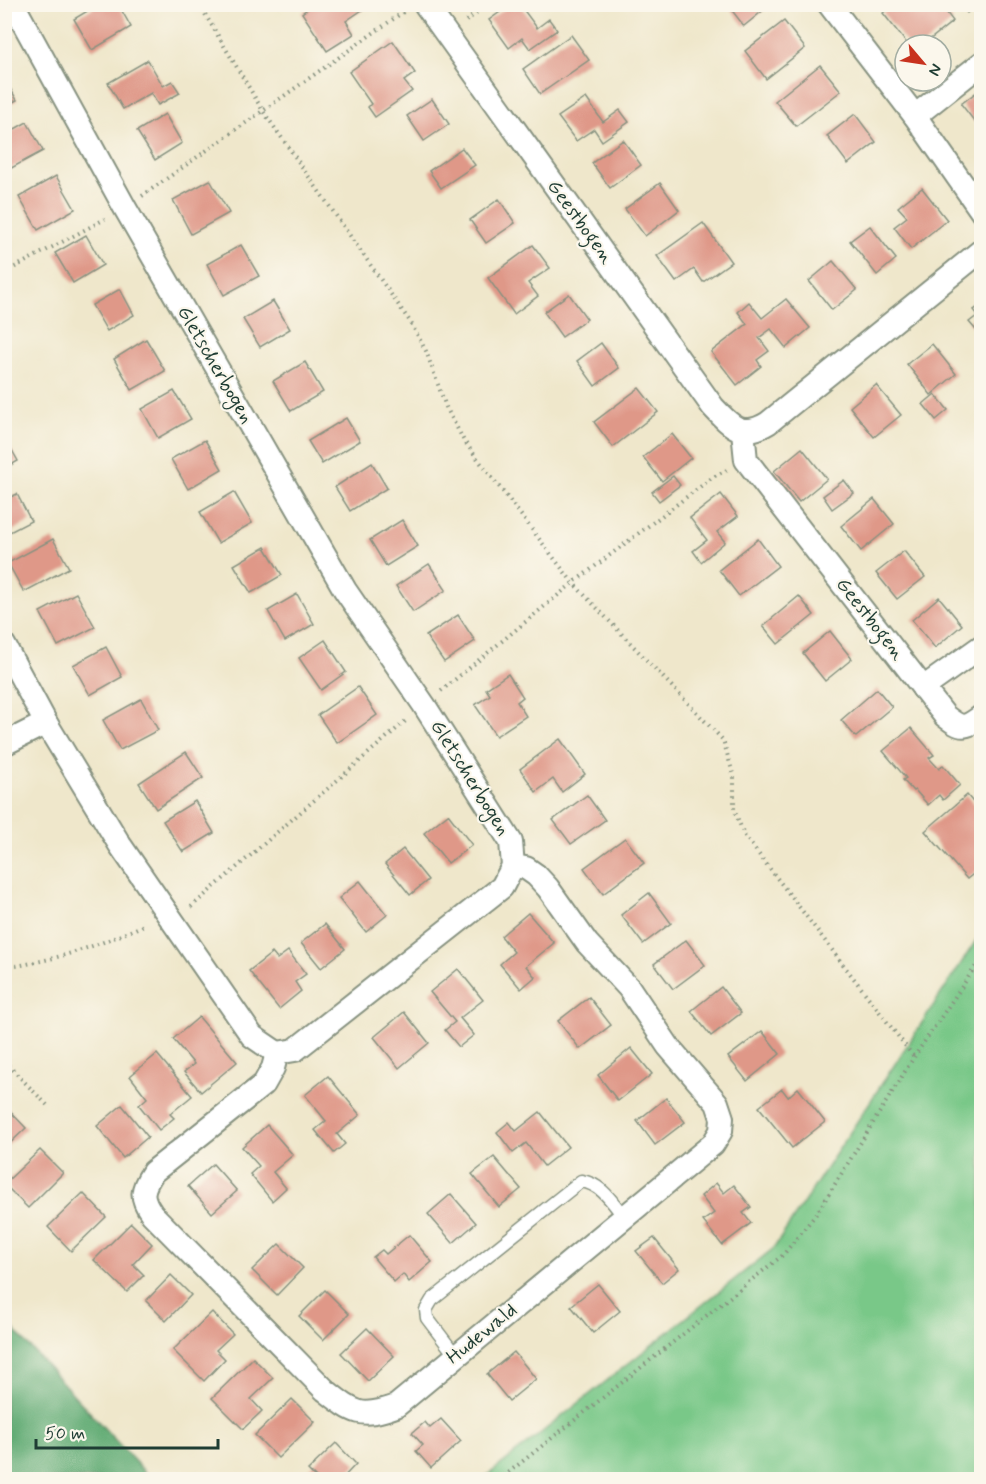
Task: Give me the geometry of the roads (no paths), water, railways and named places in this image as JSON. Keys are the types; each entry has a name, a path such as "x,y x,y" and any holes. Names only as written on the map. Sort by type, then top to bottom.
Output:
{"street":[{"name":"Gletscherbogen","path":"14,4 124,208 345,590 424,705 511,842 513,866"},
{"name":"Geestbogen","path":"425,4 713,407 728,423 743,431 746,460 923,688 945,716 958,726 968,726 981,716"},
{"path":"830,4 915,116 981,212"},
{"path":"915,116 981,63"},
{"path":"743,431 756,430 768,423 981,250"},
{"path":"4,645 46,723 120,845 252,1036 277,1053 295,1050 502,887 513,866"},
{"path":"923,688 981,646"},
{"path":"4,744 46,723"},
{"name":"Hudewald","path":"277,1053 273,1068 264,1084 153,1172 146,1182 143,1193 144,1203 152,1214 325,1390 347,1407 361,1413 376,1413 396,1406 713,1144 721,1131 722,1118 717,1103 668,1046 629,988 587,943 536,874 526,868 513,866"}],"lane":[{"path":"456,1356 427,1318 426,1310 432,1300 581,1181 592,1182 602,1190 625,1218"}]}
